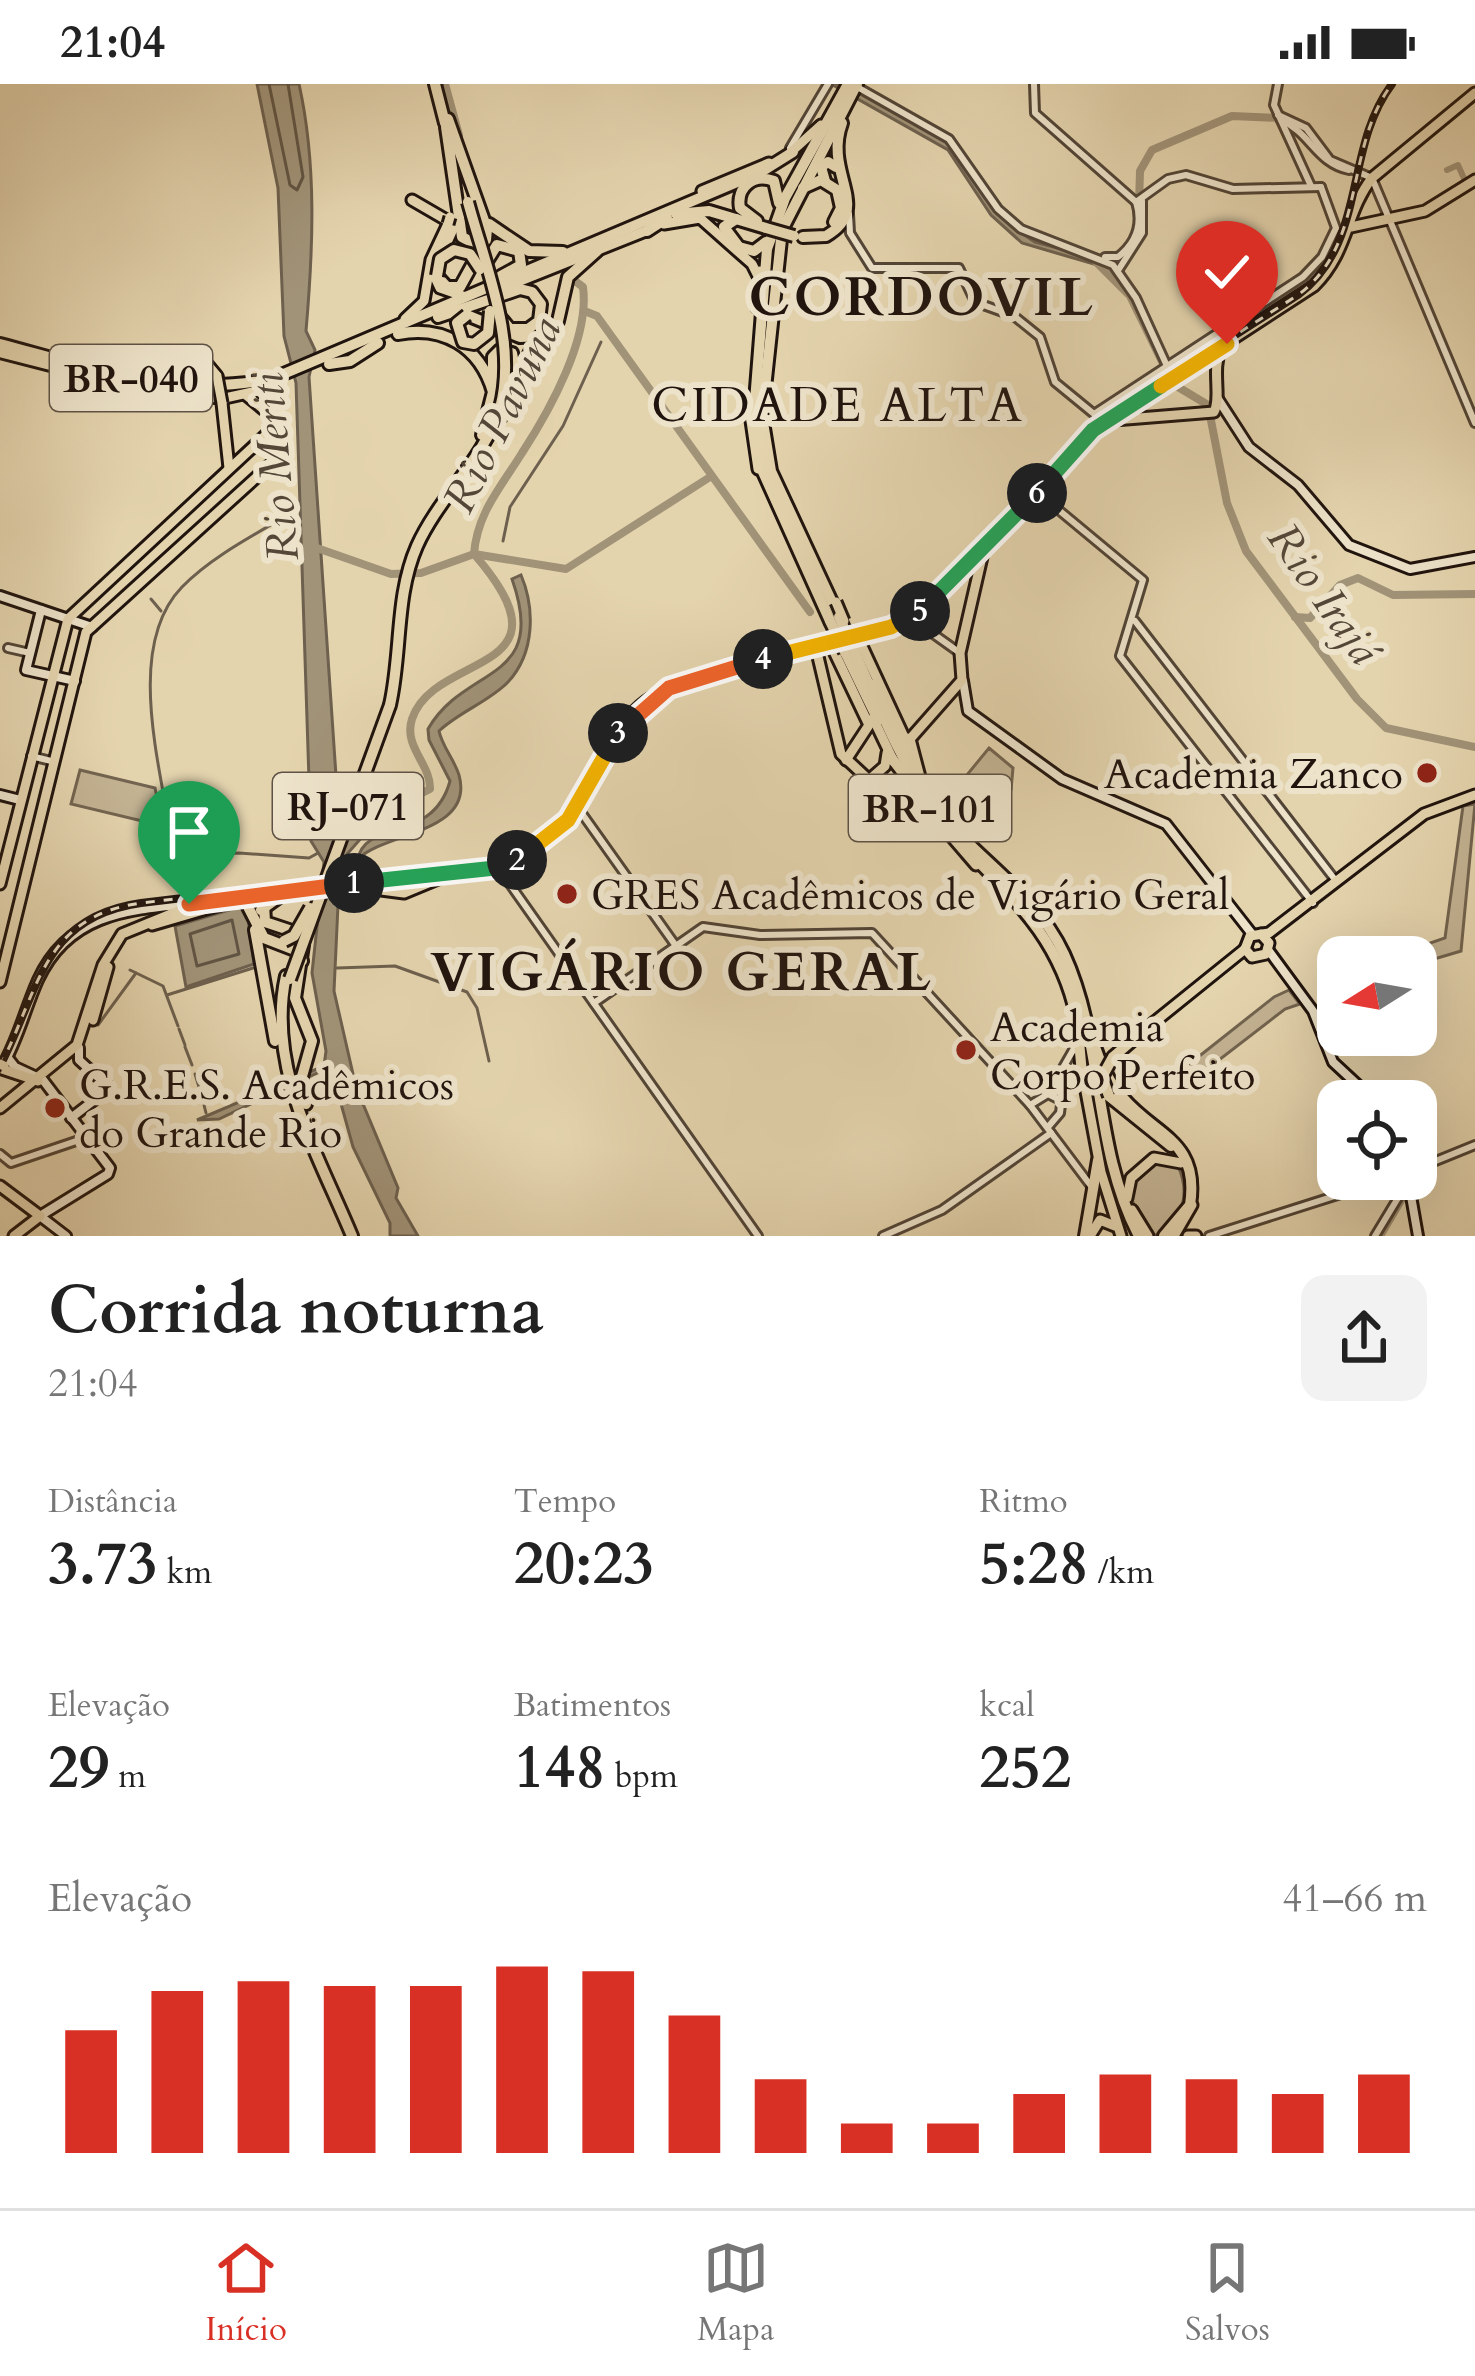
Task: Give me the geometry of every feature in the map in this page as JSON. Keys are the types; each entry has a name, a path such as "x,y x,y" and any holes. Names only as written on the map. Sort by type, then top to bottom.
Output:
{"highway":[{"name":"RJ-071","path":"293,1079 279,1028 388,704 407,569 427,517 481,444 498,409 502,363 492,304 437,84"},
{"name":"BR-101","path":"851,91 783,203 764,260 754,414 762,456 830,628 851,649 916,778 1022,905 1059,962 1104,1162 1139,1236"},
{"name":"BR-101","path":"762,456 762,406 782,230 851,91"},
{"path":"447,123 462,238 470,246 488,236 471,207"},
{"path":"647,231 670,214 704,207 797,236 817,239 835,231 849,208 833,152 842,123"},
{"path":"791,178 821,146"},
{"name":"BR-040","path":"546,262 670,214 793,152"},
{"path":"797,236 818,232 839,215 839,195 825,181 820,166 828,162 836,167"},
{"path":"765,229 740,208 739,195 746,184 764,177 774,181 778,205"},
{"path":"803,188 812,181 825,181"},
{"path":"797,236 820,235 838,223 845,208 844,188"},
{"path":"471,207 546,262 558,321 530,352 481,444"},
{"name":"BR-040","path":"327,362 350,361 397,329 435,318 546,262 670,214 694,210 765,229"},
{"path":"736,219 724,227 741,248 756,251 765,229"},
{"path":"585,244 626,230"},
{"path":"485,276 472,256 457,250 442,257 437,276 445,286 460,287 482,249 494,242 546,262 572,250"},
{"path":"485,276 491,248 502,244 546,262"},
{"path":"467,295 520,267 523,258 546,262 597,251"},
{"name":"BR-040","path":"0,347 106,379 187,393 275,382 502,286"},
{"path":"435,318 514,290 530,291 542,309 528,329 506,326 492,304"},
{"path":"492,304 490,328 477,343 463,342 457,323 467,315 525,339 548,334"},
{"path":"397,329 444,333 479,363 493,392"},
{"name":"BR-040","path":"0,347 164,385 207,388 275,382"},
{"path":"481,444 493,392 493,357 500,350 514,356 515,384"},
{"path":"106,379 154,395"},
{"path":"238,382 275,382"},
{"name":"BR-101","path":"762,456 768,386"},
{"name":"BR-101","path":"751,398 762,456 830,628"},
{"name":"BR-101","path":"851,649 890,730 942,815 1043,928 1062,942"},
{"name":"RJ-071","path":"293,1079 284,1010 297,974 310,908 388,704"},
{"path":"890,730 916,778"},
{"path":"887,757 916,778"},
{"path":"264,904 282,895"},
{"path":"244,899 266,940 298,952 296,1003 312,1040 293,1079"},
{"path":"264,904 262,928 284,941 297,932 310,908"},
{"path":"264,904 265,922 301,938 293,998 310,1040 304,1052 288,1047 284,1010"},
{"path":"1022,905 1043,928"},
{"path":"253,915 260,963 293,1079 354,1236"},
{"name":"BR-101","path":"1043,928 1077,987 1109,1164 1139,1236"},
{"path":"1084,1010 1116,1096 1171,1136 1184,1159 1192,1191 1185,1216 1161,1236"},
{"path":"1148,1027 1111,1056 1102,1077 1116,1096 1166,1140 1181,1163 1186,1204 1161,1236"},
{"name":"BR-101","path":"1078,1036 1081,1080"},
{"path":"1085,1236 1092,1174"}],"main road":[{"path":"803,188 821,146 842,123 851,91"},
{"name":"BR-040","path":"793,152 851,91"},
{"path":"830,628 868,632 911,618 977,562 1083,441 1135,402 1210,362 1221,347 1309,291 1340,256 1359,195 1372,178 1475,93"},
{"path":"758,288 765,229 821,125"},
{"path":"572,250 793,152"},
{"path":"1354,222 1425,211 1475,180"},
{"path":"397,329 422,304 431,260 449,220 454,186"},
{"name":"BR-101","path":"768,386 778,259 803,188"},
{"path":"412,200 456,227 433,268 446,297"},
{"path":"597,251 684,217 700,218 752,264 758,288"},
{"path":"327,362 352,343 397,329 446,297 467,295 546,262"},
{"name":"BR-101","path":"751,398 758,288"},
{"path":"0,347 164,380 238,382"},
{"path":"0,347 154,395 197,399 245,394 275,382"},
{"path":"1210,362 1218,398 1253,451 1298,485 1354,548 1410,569 1475,557"},
{"path":"164,380 193,364 207,364 217,376 230,448 228,469"},
{"path":"193,364 189,376 197,383"},
{"path":"269,432 273,423 259,394 275,382"},
{"path":"768,386 772,466 836,602 887,757 944,831 1043,928 1078,1036"},
{"path":"0,982 92,627 279,458 280,422 245,394"},
{"path":"751,398 758,469 867,720 867,731 845,756"},
{"path":"1212,412 1218,398"},
{"path":"1135,402 1138,414"},
{"path":"1083,441 1115,420 1138,414 1212,412 1232,419"},
{"path":"0,884 68,619 269,432 277,429 283,434"},
{"path":"230,448 246,453"},
{"path":"977,562 960,653 960,687 973,716 1061,779 1166,824 1314,1020 1333,1067 1348,1080"},
{"path":"0,596 92,627"},
{"path":"40,610 26,670 75,681"},
{"path":"206,911 203,902 212,899 500,870 542,850 579,809 621,729 654,697 683,682 816,646 830,628"},
{"path":"830,628 854,638 851,649 916,778 944,813 1036,904 1062,942"},
{"path":"851,649 868,632"},
{"path":"816,646 845,756 869,780 887,757"},
{"path":"851,649 904,737 910,739"},
{"path":"910,739 960,687"},
{"path":"910,739 916,778"},
{"path":"0,795 20,800"},
{"path":"1148,1027 1427,817 1475,797"},
{"path":"342,886 411,891 517,860 579,809"},
{"path":"410,876 404,882 411,891"},
{"path":"388,879 399,884 391,893"},
{"path":"2,1066 38,981 67,940 122,910 206,911 244,899 315,889"},
{"path":"77,1119 110,1088 80,1060 79,1048 103,972 129,934 212,899"},
{"path":"0,1110 80,1040 103,972 122,934 194,906 191,910"},
{"name":"BR-101","path":"1062,942 1084,1010 1110,1149 1139,1236"},
{"path":"1116,1096 1111,1072 1114,1060 1256,944"},
{"path":"1084,1010 1099,1048 1111,1056"},
{"path":"0,1110 79,1048"},
{"path":"2,1066 19,1078 39,1080"},
{"path":"2,1066 39,1080 77,1119 85,1138 111,1170 14,1236"},
{"path":"18,1094 19,1078"},
{"name":"BR-101","path":"1081,1080 1095,1142 1092,1174 1119,1232"},
{"path":"1127,1198 1129,1181 1150,1160 1166,1156 1181,1163"},
{"path":"1085,1236 1092,1174"},
{"path":"0,1186 65,1236"},
{"path":"1174,1236 1190,1213 1192,1191"},
{"path":"1,1205 13,1195"},
{"path":"1414,1200 1419,1231"},
{"path":"1085,1236 1100,1220 1119,1232"}],"street":[{"path":"851,91 949,139 998,209 1020,229 1110,264 1119,263 1142,233 1139,201 1034,111 1034,84"},
{"path":"849,208 850,233 874,269 958,268 977,304 1014,316 1040,338 1054,382 1094,414 1303,277 1330,242 1331,212 1280,118 1274,100 1278,84"},
{"path":"773,160 798,138 827,85"},
{"path":"1280,118 1306,128 1326,157 1372,178 1475,423"},
{"path":"1139,201 1181,175 1233,190 1316,186"},
{"path":"1110,264 1132,242 1139,201"},
{"path":"835,231 850,233"},
{"path":"1110,264 1171,380"},
{"path":"1037,492 1144,582 1120,656 1312,902"},
{"path":"911,618 960,653"},
{"path":"1134,622 1337,882"},
{"path":"8,649 30,653"},
{"path":"31,756 55,763"},
{"path":"579,809 676,946"},
{"path":"500,870 758,1236"},
{"path":"594,1004 703,927 760,935 872,934 1034,1105 1092,1174"},
{"path":"883,1236 942,1210 1060,1113 1055,1095 1078,1036"},
{"path":"1034,1105 1081,1080"},
{"path":"0,1154 7,1162 85,1138"},
{"path":"1437,1160 1475,1145"},
{"path":"1213,1236 1324,1200"},
{"path":"1376,1236 1400,1200"}],"shaded area":[{"path":"989,748 1013,768 1011,790 999,807 986,799 985,805 969,812 965,807 970,802 962,793 953,799 959,808 953,817 944,803"},
{"path":"80,770 155,788 163,826 71,804"},
{"path":"1475,804 1461,951 1437,958 1437,941 1445,938 1463,806"},
{"path":"1289,990 1300,1004 1285,1009 1193,1080 1178,1073 1274,997"},
{"path":"1151,1161 1178,1166 1184,1187 1178,1215 1154,1236 1149,1236 1128,1192"}],"water":[{"path":"257,84 299,84 305,115 312,208 306,331 315,350 309,377 339,820 348,822 372,809 378,819 340,862 334,991 356,1087 398,1188 396,1198 418,1236 390,1236 390,1223 353,1147 333,1075 326,1069 219,1119 197,1120 324,1066 326,1051 312,973 324,862 311,841 296,383 284,336 278,188"},
{"path":"831,84 847,84 947,141 1010,225 1035,242 1099,259 1097,265 1022,243 991,215 948,150"},
{"path":"521,575 530,630 517,670 501,689 439,731 459,775 460,794 454,809 425,829 358,859 373,839 415,823 441,801 450,781 428,729 444,708 511,655 520,638 521,613 512,579"},
{"path":"246,905 254,964 186,987 175,926"}],"waterway":[{"name":"Rio Pavuna","path":"445,84 459,135"},
{"path":"1139,204 1140,171 1152,150 1232,116 1281,118"},
{"path":"1447,170 1458,165 1466,183"},
{"name":"Rio Irajá","path":"1096,262 1130,296 1173,384 1208,405 1227,503 1246,551 1357,699 1386,728 1475,747"},
{"name":"Rio Pavuna","path":"372,818 430,789 410,729 425,697 507,642 512,622 503,593 474,554 476,539 491,501 566,373 584,307 583,287 575,281"},
{"path":"587,312 597,316 810,612"},
{"path":"503,541 510,507 563,426 601,342"},
{"name":"Rio Meriti","path":"317,548 391,574 421,573 474,554 566,569 710,477"},
{"name":"Rio Meriti","path":"298,509 222,554 182,587 164,614 154,645 152,717 174,857 239,853 309,858 318,853"},
{"path":"1295,617 1310,618 1340,585 1358,578 1393,595 1475,594"},
{"path":"151,599 161,611"},
{"path":"337,968 395,966 467,992 477,1008 489,1061"},
{"path":"167,995 253,968"},
{"path":"130,970 163,986 178,1026"},
{"path":"98,1025 136,973"},
{"path":"179,1029 185,1045"},
{"path":"185,1047 192,1065"},
{"path":"195,1074 204,1103"},
{"path":"204,1105 206,1113"},
{"path":"1380,1236 1401,1200"}],"railway":[{"path":"0,1066 48,962 82,924 141,903 503,860 554,826 618,723 660,688 722,664 892,620 924,604 1093,426 1298,295 1320,274 1346,223 1366,137 1392,84"}],"place":[{"name":"Academia Zanco","path":"1427,773"},
{"name":"GRES Acadêmicos de Vigário Geral","path":"567,894"},
{"name":"Academia Corpo Perfeito","path":"966,1050"},
{"name":"G.R.E.S. Acadêmicos do Grande Rio","path":"55,1108"}],"district":[{"name":"CORDOVIL","path":"922,296"},
{"name":"CIDADE ALTA","path":"838,404"},
{"name":"VIGÁRIO GERAL","path":"682,971"}],"route":[{"path":"189,904 495,868 517,860 568,820 621,729 654,697 699,677 911,618 950,587 1093,430 1227,344"}]}
